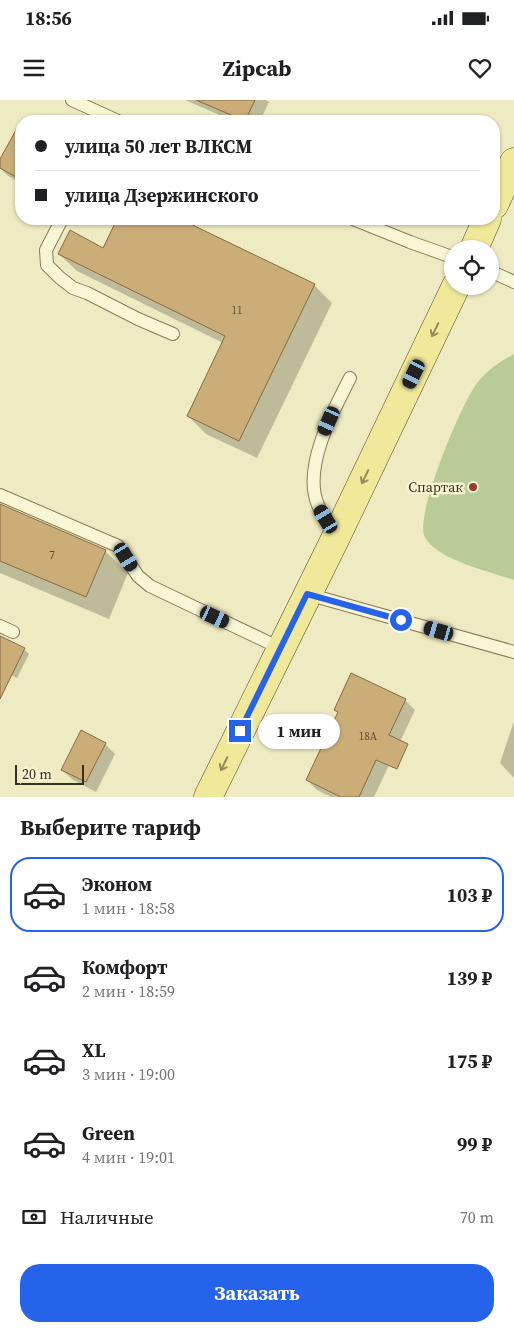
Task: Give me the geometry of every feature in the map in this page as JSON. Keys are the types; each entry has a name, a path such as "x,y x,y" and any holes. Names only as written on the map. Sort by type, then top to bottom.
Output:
{"main road":[{"path":"500,192 514,162"},
{"path":"478,240 485,225"},
{"path":"208,797 338,533 452,295"}],"lane":[{"path":"72,100 101,115"},
{"path":"59,225 46,250 47,265 58,277 73,288 173,334"},
{"path":"368,225 444,254"},
{"path":"499,275 514,282"},
{"path":"338,533 326,519 317,504 314,466 323,436 350,378"},
{"path":"0,495 118,546 138,576 150,586 280,648"},
{"path":"307,594 514,652"},
{"path":"0,626 13,632"}],"green space":[{"name":"Спартак","path":"514,354 514,580 450,558 430,543 424,535 423,523 433,482 442,457 471,393 486,374"}],"building":[{"path":"196,100 255,100 248,115 231,115"},
{"path":"15,132 15,177 0,168 0,159"},
{"path":"114,225 192,225 315,284 239,441 187,416 225,336 58,254 70,230 103,248"},
{"path":"0,504 106,550 86,597 0,561"},
{"path":"0,636 25,648 0,699"},
{"path":"351,673 406,699 389,735 408,744 397,769 376,760 359,797 341,797 306,780 338,712 334,710"},
{"path":"81,730 106,743 86,782 61,770"}],"place":[{"name":"Спартак","path":"473,487"}],"route":[{"path":"240,731 307,594 401,620"}]}
